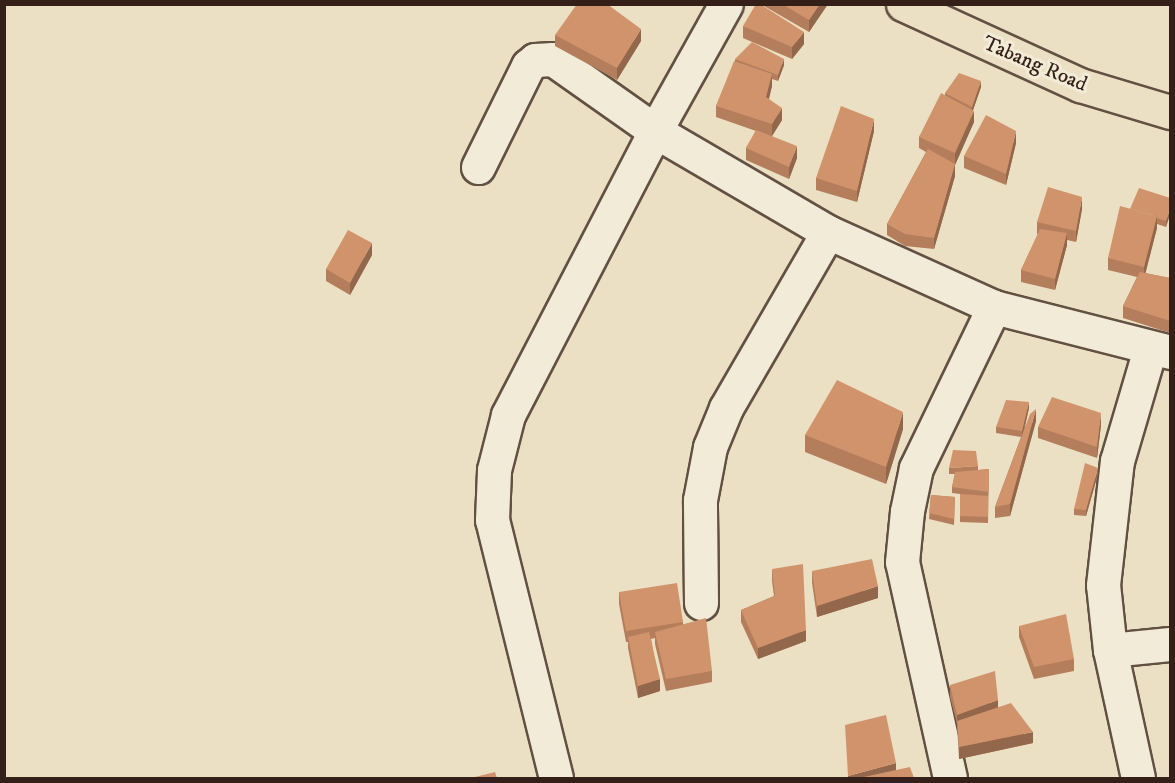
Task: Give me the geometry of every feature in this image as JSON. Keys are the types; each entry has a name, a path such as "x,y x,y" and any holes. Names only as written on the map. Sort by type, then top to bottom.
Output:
{"main road":[{"name":"Tabang Road","path":"903,4 1080,85 1170,112"}],"street":[{"path":"556,778 492,520 494,470 508,415 655,131 726,4"},
{"path":"478,167 528,66 542,58 553,59 655,131 828,231 994,307 1160,351 1118,461 1103,585 1110,650 1138,778"},
{"path":"701,603 700,500 710,447 726,408 828,231"},
{"path":"950,778 902,562 907,511 916,468 994,307"},
{"path":"1110,650 1170,644"}],"building":[{"path":"577,4 607,4 641,29 617,68 555,35"},
{"path":"756,4 760,4 804,32 792,47 743,26"},
{"path":"782,4 820,4 809,20"},
{"path":"752,42 784,59 778,75 735,59"},
{"path":"734,61 772,74 766,97 782,108 772,124 716,106"},
{"path":"959,73 981,81 972,107 945,93"},
{"path":"941,93 974,111 955,153 919,137"},
{"path":"841,106 874,119 857,191 816,178"},
{"path":"986,115 1016,131 1006,174 964,156"},
{"path":"756,130 797,146 789,167 746,148"},
{"path":"928,149 955,164 934,238 905,234 887,224"},
{"path":"1048,187 1082,197 1076,231 1037,222"},
{"path":"1139,188 1170,198 1170,209 1166,221 1157,216 1130,209"},
{"path":"1120,206 1157,216 1144,267 1108,258"},
{"path":"1040,229 1067,233 1055,279 1021,270"},
{"path":"348,230 372,243 350,283 326,269"},
{"path":"1140,272 1170,278 1170,321 1123,306"},
{"path":"837,380 903,412 886,467 805,435"},
{"path":"1052,397 1101,413 1097,447 1038,427"},
{"path":"1006,400 1029,402 1022,431 996,427"},
{"path":"1036,409 1010,504 995,507 1030,414"},
{"path":"953,450 976,451 978,466 949,468"},
{"path":"1085,463 1098,468 1086,510 1074,509"},
{"path":"989,469 989,492 952,487 955,472"},
{"path":"960,494 988,496 988,517 960,516"},
{"path":"931,495 955,497 954,519 929,513"},
{"path":"872,559 878,586 817,606 812,571"},
{"path":"803,564 806,630 758,648 741,610 775,596 772,569"},
{"path":"677,583 683,622 626,631 619,592"},
{"path":"1066,614 1074,659 1034,667 1019,626"},
{"path":"706,618 712,671 666,679 655,632"},
{"path":"649,632 660,679 638,686 628,637"},
{"path":"995,671 998,700 957,715 950,685"},
{"path":"1011,703 1033,732 959,747 957,721"},
{"path":"886,715 896,763 848,776 845,725"},
{"path":"910,767 914,778 859,778"},
{"path":"495,772 497,778 471,778"}]}
